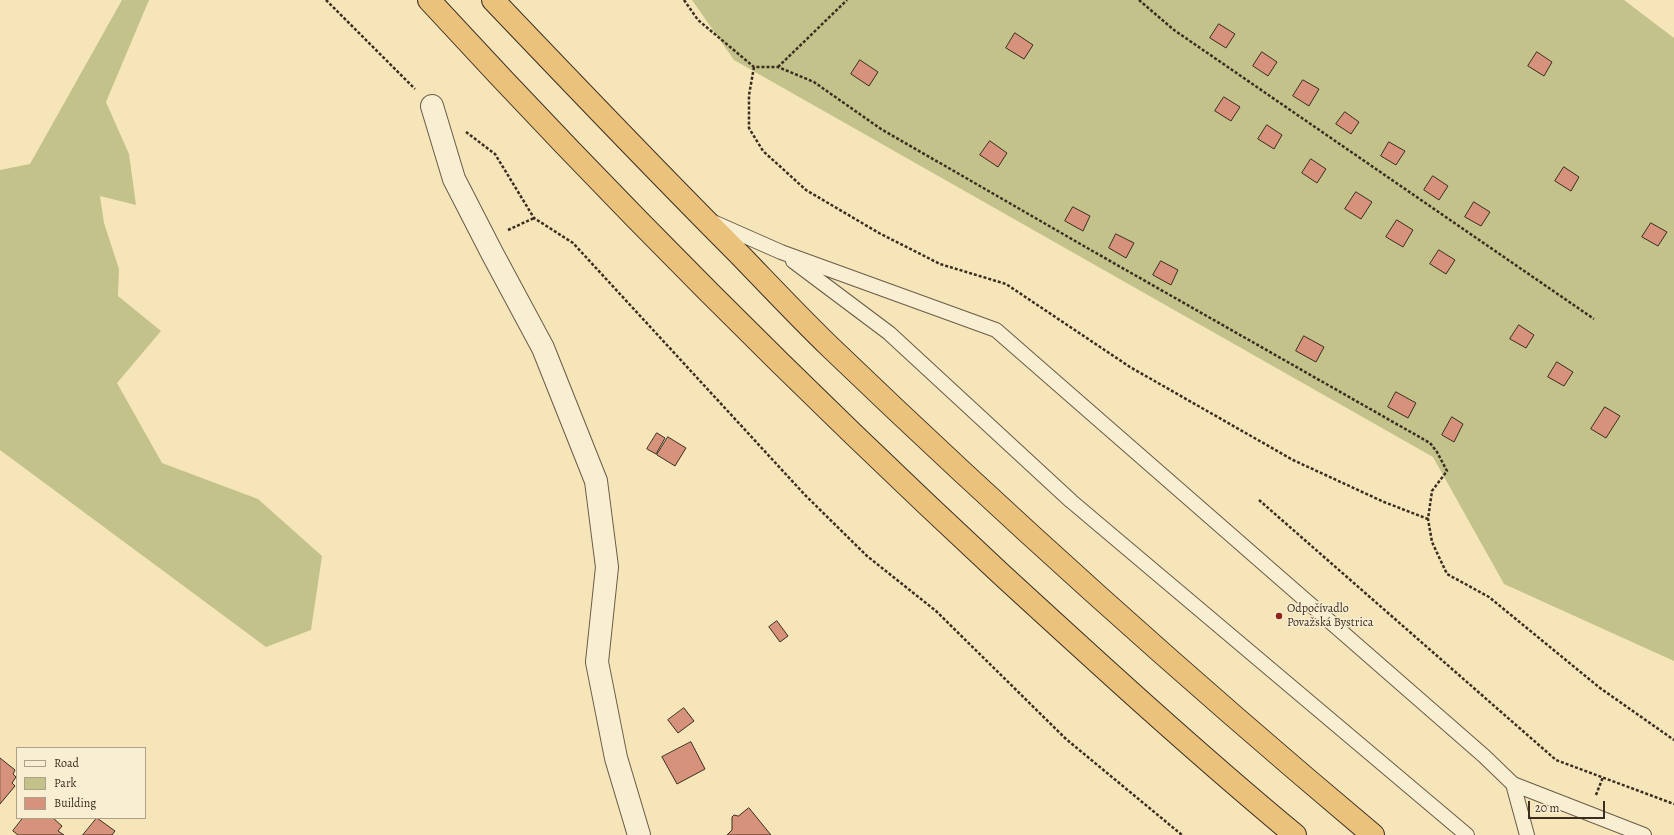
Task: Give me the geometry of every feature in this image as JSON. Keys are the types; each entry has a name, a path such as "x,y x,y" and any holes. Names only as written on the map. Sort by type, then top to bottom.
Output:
{"highway":[{"path":"429,0 668,252 801,384 940,518 1083,649 1232,782 1295,835"},
{"path":"493,0 702,218 826,343 1115,612 1266,745 1373,835"}],"street":[{"path":"432,106 454,179 492,254 543,348 596,481 607,567 597,662 616,758 639,835"}],"lane":[{"path":"702,218 782,252 996,330 1472,746 1513,784 1644,835"},
{"path":"782,252 889,333 1071,501 1467,835"},
{"path":"1513,784 1527,835"}],"path":[{"path":"684,0 698,20 754,68 778,67 814,82 881,129 1096,254 1430,443 1437,452 1447,471 1432,491 1428,519 1432,542 1447,574 1488,597 1600,688 1674,740"},
{"path":"778,67 847,0"},
{"path":"1139,0 1174,30 1594,319"},
{"path":"754,68 749,95 749,128 763,151 806,190 879,233 940,264 1006,284 1130,367 1293,460 1384,502 1428,519"},
{"path":"534,218 573,243 804,495 867,556 936,611 1066,739 1182,835"},
{"path":"1260,500 1556,760 1674,804"},
{"path":"1595,797 1603,777"}],"green space":[{"path":"122,0 149,0 106,102 129,154 136,205 100,196 104,223 119,269 118,296 161,331 117,383 162,463 258,499 322,556 311,630 266,647 0,450 0,170 30,164"},
{"path":"692,0 1624,0 1674,38 1674,661 1504,584 1433,457 734,60"}],"building":[{"path":"1219,24 1235,34 1226,48 1210,38"},
{"path":"1015,33 1033,45 1024,59 1006,48"},
{"path":"1262,52 1277,62 1268,76 1253,66"},
{"path":"1537,52 1552,62 1544,76 1528,66"},
{"path":"860,60 878,72 869,86 851,74"},
{"path":"1303,80 1319,89 1309,106 1293,96"},
{"path":"1224,97 1240,107 1231,121 1215,111"},
{"path":"1345,112 1359,122 1351,134 1336,124"},
{"path":"1267,125 1282,135 1274,149 1258,139"},
{"path":"990,141 1007,153 998,167 980,155"},
{"path":"1389,142 1405,151 1396,165 1381,156"},
{"path":"1311,159 1326,169 1317,183 1302,173"},
{"path":"1564,167 1579,177 1571,191 1555,181"},
{"path":"1433,176 1448,186 1439,200 1424,190"},
{"path":"1356,192 1372,202 1361,219 1345,209"},
{"path":"1474,202 1490,212 1481,226 1465,217"},
{"path":"1073,207 1090,216 1083,231 1065,221"},
{"path":"1397,220 1413,230 1403,247 1386,237"},
{"path":"1651,223 1667,232 1658,246 1642,237"},
{"path":"1116,234 1134,243 1126,258 1109,248"},
{"path":"1439,250 1455,260 1446,274 1430,264"},
{"path":"1161,261 1178,270 1171,285 1153,275"},
{"path":"1519,325 1534,335 1526,348 1510,339"},
{"path":"1304,336 1324,347 1316,362 1296,351"},
{"path":"1557,362 1573,372 1564,386 1548,377"},
{"path":"1396,392 1416,403 1408,418 1388,407"},
{"path":"1605,407 1620,416 1606,438 1591,429"},
{"path":"1452,417 1463,424 1454,442 1442,435"},
{"path":"657,433 665,438 656,454 647,449"},
{"path":"668,437 686,448 675,466 657,455"},
{"path":"777,621 788,636 780,642 769,627"},
{"path":"684,708 694,721 678,733 668,720"},
{"path":"691,742 705,769 677,784 662,757"},
{"path":"0,758 15,770 13,774 16,777 12,783 15,786 0,804"},
{"path":"749,808 771,835 727,835 732,830 732,817 734,815 738,816"},
{"path":"22,819 54,819 62,826 58,831 64,835 18,835 13,831"},
{"path":"96,819 115,831 112,835 83,835"}],"place":[{"name":"Odpočívadlo Považská Bystrica","path":"1279,616"}]}
